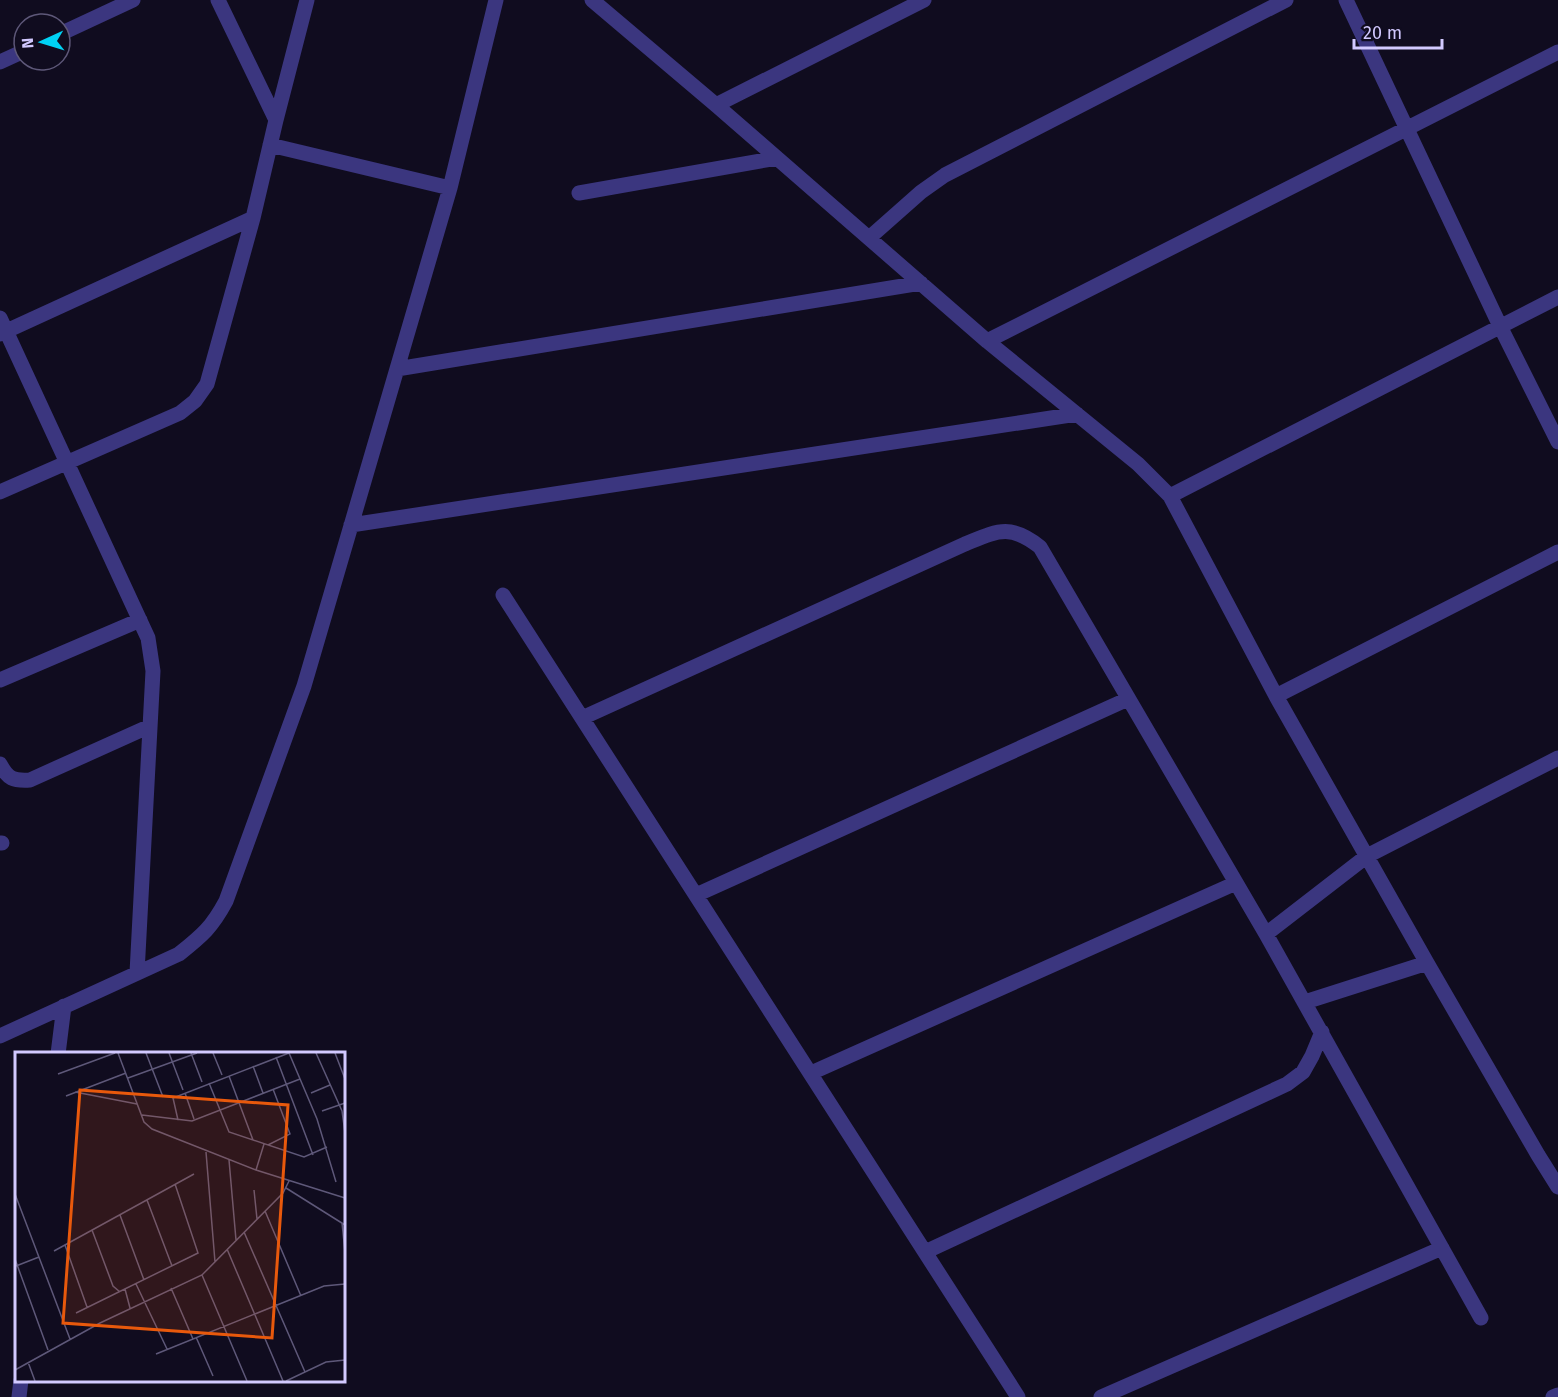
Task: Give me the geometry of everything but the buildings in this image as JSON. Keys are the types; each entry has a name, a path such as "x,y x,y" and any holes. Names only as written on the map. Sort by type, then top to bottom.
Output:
{"street":[{"path":"72,28 133,0"},
{"path":"218,0 276,120"},
{"path":"0,492 180,413 195,401 207,384 308,0"},
{"path":"0,1036 179,954 202,936 216,920 226,900 304,686 450,188 496,0"},
{"path":"592,0 987,341 1138,464 1170,496 1276,696 1427,963 1558,1187"},
{"path":"716,105 924,0"},
{"path":"869,238 921,192 945,175 1286,0"},
{"path":"1346,0 1500,326 1558,442"},
{"path":"987,341 1558,52"},
{"path":"270,145 450,188"},
{"path":"579,193 777,158"},
{"path":"137,973 152,657 148,638 140,620 67,461 2,328 252,218"},
{"path":"397,369 921,283"},
{"path":"1170,496 1558,297"},
{"path":"351,525 1077,414"},
{"path":"582,718 996,531 1013,532 1027,537 1040,547 1266,934 1481,1318"},
{"path":"1276,696 1558,552"},
{"path":"503,595 1018,1397"},
{"path":"0,680 140,620"},
{"path":"696,896 1128,699"},
{"path":"0,764 6,775 18,781 30,780 150,726"},
{"path":"1266,934 1367,856 1558,758"},
{"path":"811,1073 1236,883"},
{"path":"1305,1002 1427,963"},
{"path":"58,1052 64,1006"},
{"path":"925,1252 1287,1084 1303,1072 1322,1032"},
{"path":"1101,1397 1442,1248"},
{"path":"19,1397 21,1382"},
{"path":"1553,1397 1558,1395"}]}
